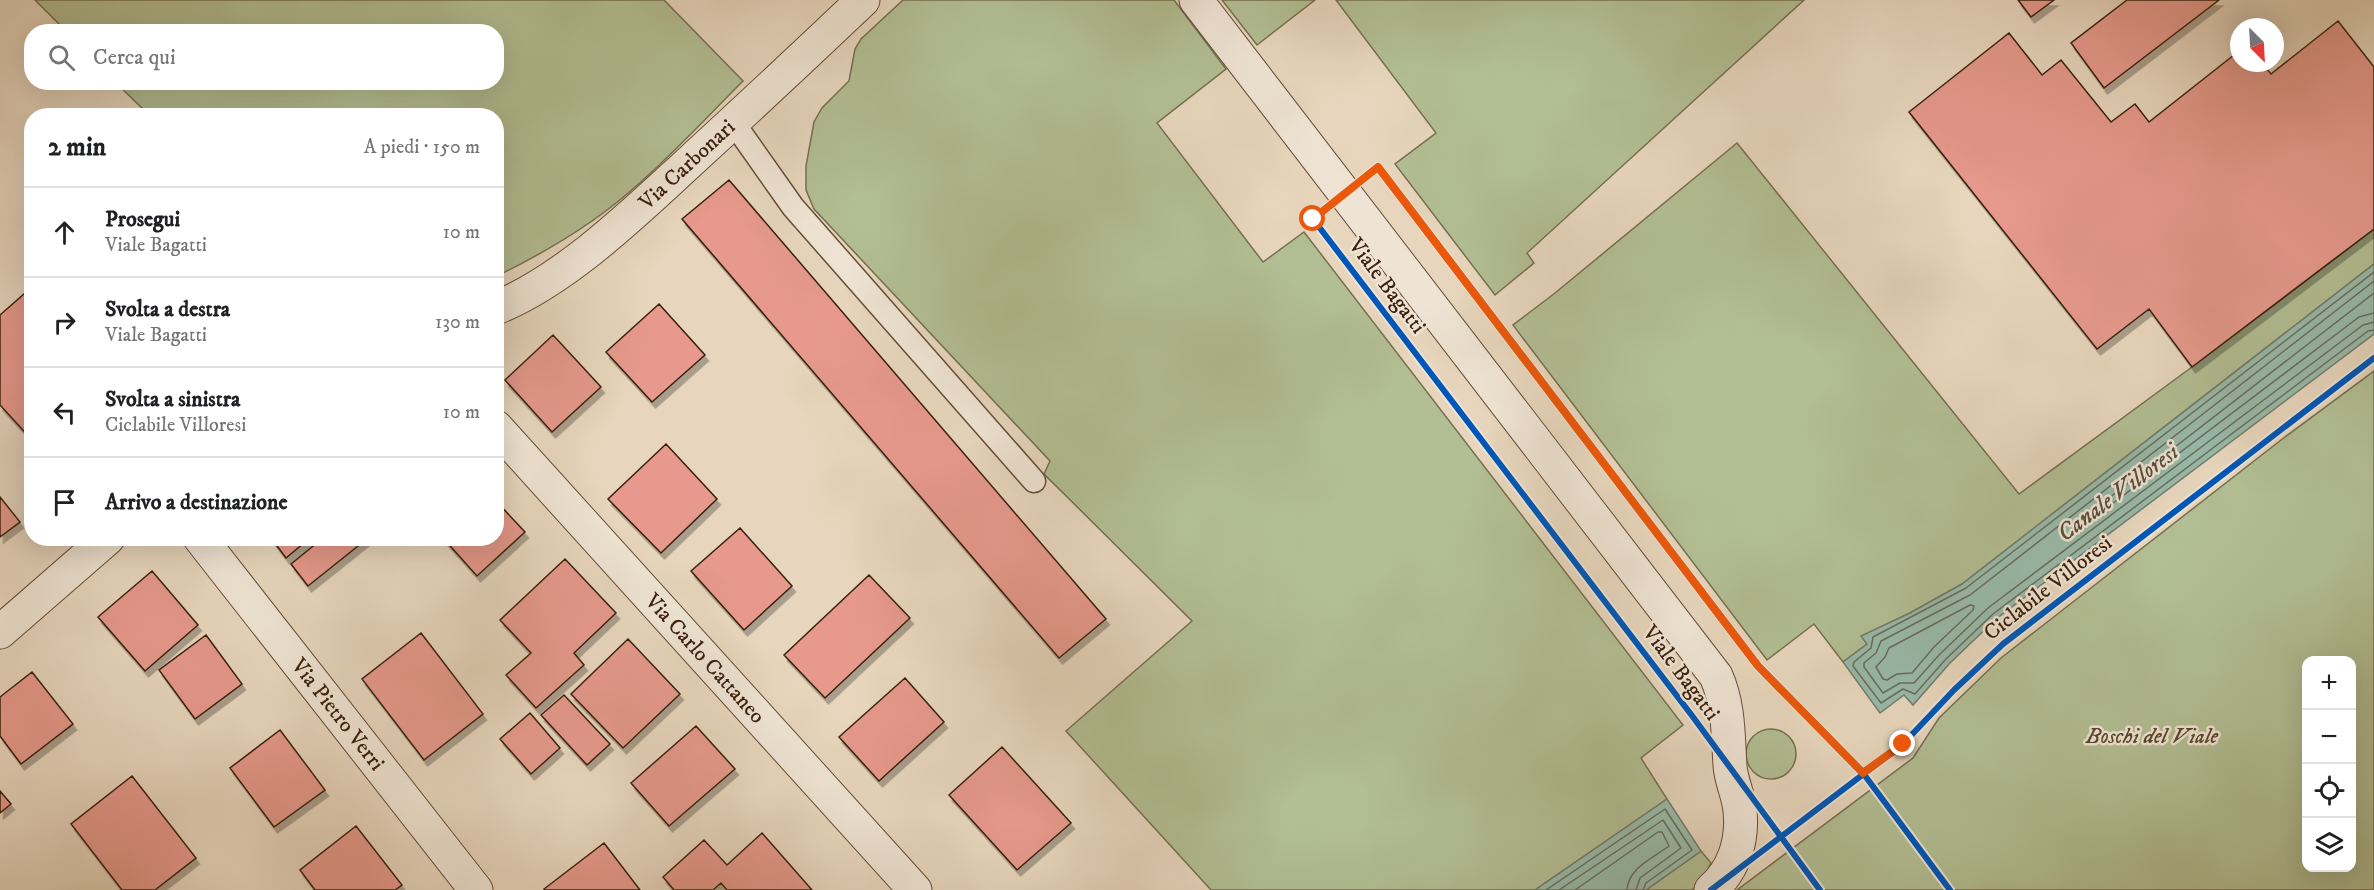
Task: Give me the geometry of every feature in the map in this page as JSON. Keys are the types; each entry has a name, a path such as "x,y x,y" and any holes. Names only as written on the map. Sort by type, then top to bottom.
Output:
{"street":[{"name":"Via Carbonari","path":"504,305 543,285 626,222 863,0"},
{"name":"Viale Bagatti","path":"1196,0 1716,676 1724,693 1727,710 1730,770 1740,811 1740,836 1734,859 1725,879 1712,890"},
{"name":"Via Carlo Cattaneo","path":"504,436 915,890"},
{"path":"0,632 99,546"},
{"name":"Via Pietro Verri","path":"206,546 476,890"}],"lane":[{"path":"733,122 794,207 1034,481"}],"green space":[{"path":"35,0 664,0 743,81 663,162 603,213 569,236 504,272 504,108 142,108 123,90 504,90 504,24 59,24"},
{"path":"903,0 1174,0 1226,69 1157,123 1263,262 1304,232 1683,725 1641,758 1667,799 1535,890 1211,890 1066,731 1192,621 1044,474 1050,461 814,209 806,190 806,166 814,122 822,108 849,81 855,49 861,39"},
{"path":"1222,0 1315,0 1257,45"},
{"path":"1336,0 1804,0 1527,253 1534,263 1495,295 1395,164 1436,133"},
{"path":"1737,143 2019,494 2374,229 2374,264 1962,584 1862,636 1867,644 1843,662 1814,624 1767,660 1513,325"},
{"name":"Boschi del Viale","path":"2374,371 2374,890 1737,890 1913,758 1939,718 2001,658 2281,440"},
{"path":"1766,729 1776,729 1789,736 1796,749 1796,759 1789,772 1776,779 1766,779 1757,775 1750,768 1746,759 1746,749 1750,740 1757,733"},
{"path":"1701,851 1711,863 1702,880 1692,890 1646,890"}],"water":[{"name":"Canale Villoresi","path":"2374,264 2374,334 1996,619 1950,663 1913,705 1904,695 1880,713 1843,662 1867,644 1861,636 1910,613 1962,584"},
{"path":"1667,799 1701,851 1646,890 1535,890"}],"building":[{"path":"2018,0 2054,0 2031,17"},
{"path":"2127,0 2219,0 2104,88 2071,43"},
{"path":"2338,21 2374,67 2374,229 2192,367 2149,309 2097,349 1909,112 2009,33 2042,75 2061,60 2111,122 2135,104 2149,122 2230,58 2230,72 2269,72 2271,74 2284,72 2284,64"},
{"path":"729,180 1106,619 1059,658 682,219"},
{"path":"24,294 24,431 0,405 0,315"},
{"path":"659,304 705,355 652,402 606,352"},
{"path":"553,335 601,387 552,432 505,380"},
{"path":"666,444 717,499 661,553 608,499"},
{"path":"0,497 20,522 0,537"},
{"path":"504,510 525,532 477,576 450,546 504,546"},
{"path":"740,528 792,586 744,630 691,571"},
{"path":"277,546 300,546 286,558"},
{"path":"313,546 358,546 308,586 291,564"},
{"path":"565,559 616,613 574,653 584,665 536,708 506,675 531,653 500,620"},
{"path":"152,571 198,625 145,671 98,617"},
{"path":"869,575 910,618 825,698 784,655"},
{"path":"421,633 483,714 424,760 362,679"},
{"path":"206,635 242,684 195,719 159,670"},
{"path":"628,639 680,694 623,748 571,694"},
{"path":"32,672 73,724 21,764 0,736 0,697"},
{"path":"905,678 944,722 879,781 839,737"},
{"path":"564,695 610,744 587,765 541,715"},
{"path":"530,713 560,748 531,774 500,739"},
{"path":"696,726 735,769 669,826 631,783"},
{"path":"280,730 325,790 274,827 230,768"},
{"path":"1002,747 1071,823 1017,870 949,795"},
{"path":"132,776 196,858 155,890 122,890 71,824"},
{"path":"0,791 11,804 0,813"},
{"path":"356,826 402,885 395,890 315,890 300,870"},
{"path":"762,833 812,890 727,890 721,883 713,890 674,890 663,877 704,840 727,865"},
{"path":"604,843 640,890 544,890 544,889"}],"cycle path":[{"path":"1820,890 1693,717 1313,219 1378,167 1758,666 1863,773 1950,890"},
{"name":"Ciclabile Villoresi","path":"1711,890 1903,744 1954,690 2003,644 2374,358"}],"route":[{"path":"1313,219 1378,167 1758,666 1863,773 1903,744"}]}
